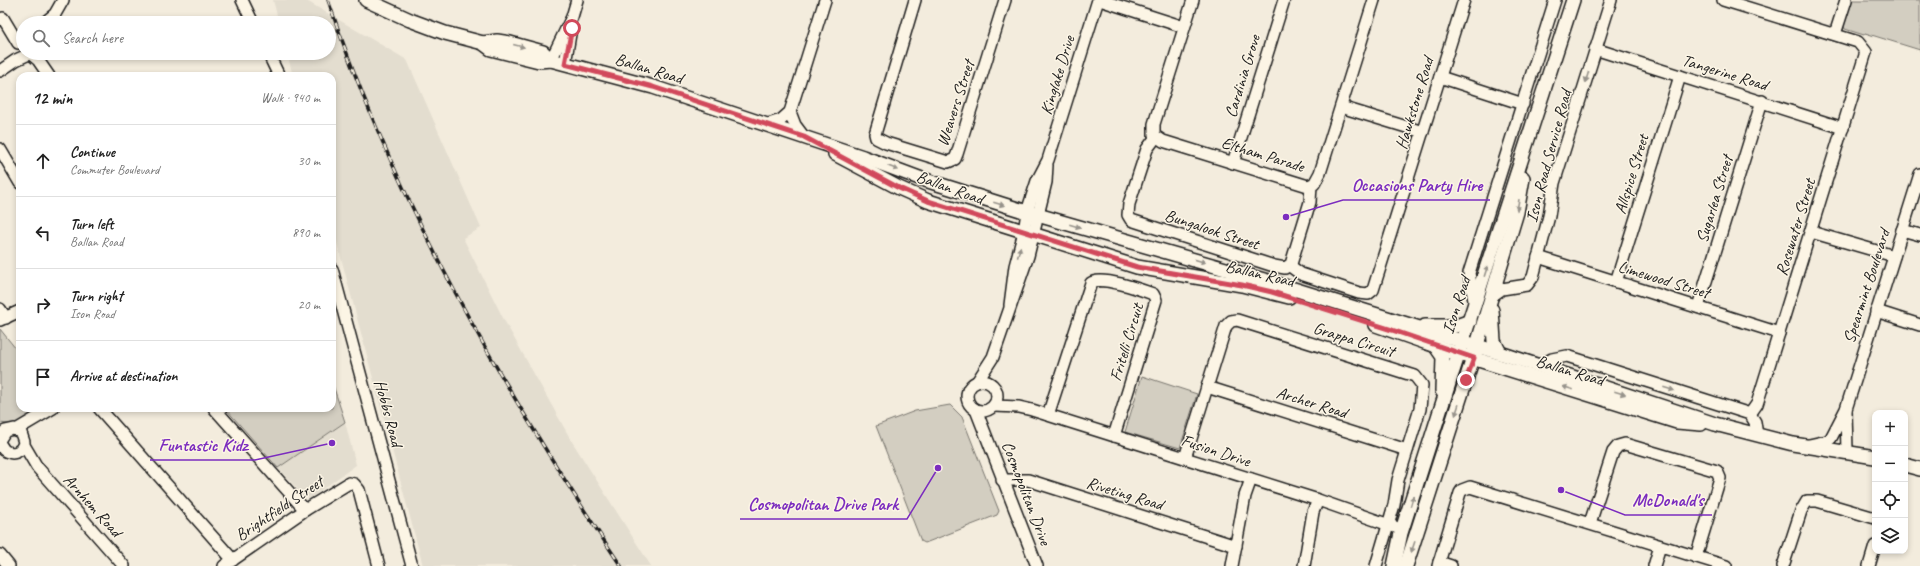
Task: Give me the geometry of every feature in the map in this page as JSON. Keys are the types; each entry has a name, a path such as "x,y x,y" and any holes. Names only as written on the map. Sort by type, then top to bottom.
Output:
{"main road":[{"name":"Ballan Road","path":"366,0 410,20 445,33 483,43 497,41 543,52 551,60 653,87 863,157 922,179 1032,214 1256,278 1407,325 1461,348 1475,352 1518,372 1676,422 1715,424"},
{"name":"Ison Road","path":"1394,566 1403,529 1440,411 1573,0"},
{"name":"Ison Road","path":"1406,566 1475,352 1516,212 1532,125"},
{"name":"Ballan Road","path":"804,137 899,188 928,201 1137,267 1242,285 1272,292 1392,330 1436,346 1461,348"},
{"path":"1492,296 1494,336 1500,353"},
{"path":"1407,325 1456,326 1470,321"},
{"path":"1436,346 1443,357 1440,411"},
{"name":"Ballan Road","path":"1475,352 1500,353 1715,424 1802,446 1872,456"},
{"path":"1466,380 1472,374 1480,371 1518,372"},
{"path":"1908,466 1920,469"},
{"path":"1403,529 1413,530 1420,525"}],"street":[{"path":"53,16 63,0"},
{"path":"60,16 69,0"},
{"path":"242,0 250,16"},
{"path":"565,64 572,17 577,0"},
{"path":"766,125 781,120 790,112 825,0"},
{"name":"Weavers Street","path":"916,0 874,134 876,138 886,143 948,162 954,159 957,154 1005,0"},
{"path":"1099,0 1184,27"},
{"name":"Kinglake Drive","path":"1032,214 1037,181 1048,160 1099,0"},
{"path":"1156,137 1153,131 1154,124 1193,0"},
{"name":"Cardinia Grove","path":"1233,163 1284,0"},
{"name":"Eltham Parade","path":"1156,137 1305,186 1311,186 1316,182 1320,173 1374,0"},
{"name":"Hawkstone Road","path":"1290,266 1301,274 1359,293 1371,292 1375,285 1464,0"},
{"path":"1475,306 1469,273 1555,0"},
{"name":"Ison Road Service Road","path":"1492,296 1502,289 1527,285 1531,282 1549,216 1554,183 1611,0"},
{"path":"1723,0 1835,34 1846,0"},
{"path":"2,17 16,36"},
{"path":"551,60 572,17"},
{"name":"Rosewater Street","path":"1750,414 1757,404 1866,56 1864,48 1858,42 1835,34"},
{"name":"Tangerine Road","path":"1596,49 1843,128"},
{"path":"0,64 16,53"},
{"path":"0,70 16,60"},
{"path":"38,60 47,72"},
{"path":"46,60 51,72"},
{"path":"271,60 277,72"},
{"name":"Allspice Street","path":"1616,282 1680,76"},
{"path":"1440,77 1523,104"},
{"name":"Sugarlea Street","path":"1698,307 1762,101"},
{"path":"1341,107 1423,132"},
{"path":"790,112 795,125 804,137"},
{"name":"Bungalook Street","path":"1156,137 1147,149 1129,204 1128,216 1131,220 1274,266 1285,268 1290,266"},
{"path":"0,149 16,176"},
{"name":"Spearmint Boulevard","path":"1802,446 1817,444 1831,438 1846,410 1920,174"},
{"path":"1290,266 1294,259 1310,202 1311,186"},
{"path":"977,382 985,381 992,385 998,395 991,408 976,410 970,405 967,398 968,390 977,382 993,356 1028,256 1032,214"},
{"path":"1902,230 1920,235"},
{"path":"1811,232 1894,256"},
{"path":"1010,305 1015,266 1029,233"},
{"name":"Limewood Street","path":"1538,257 1779,333"},
{"name":"Fritelli Circuit","path":"1048,415 1091,283 1099,280 1124,285 1150,293 1155,297 1156,303 1114,436"},
{"name":"Hobbs Road","path":"337,306 412,566"},
{"path":"1876,311 1920,325"},
{"path":"2,316 16,312"},
{"name":"Grappa Circuit","path":"1185,458 1226,326 1231,321 1237,320 1415,376 1419,380 1422,389 1420,409 1398,480 1394,505 1376,566"},
{"path":"992,385 993,356"},
{"name":"Ballan Road","path":"1539,366 1552,359 1566,356 1750,414"},
{"name":"Archer Road","path":"1207,387 1407,450"},
{"name":"Fusion Drive","path":"998,395 1012,401 1019,407"},
{"name":"Fusion Drive","path":"991,408 1019,407 1048,415 1318,500 1403,529"},
{"name":"Cosmopolitan Drive","path":"986,433 991,408"},
{"name":"Cosmopolitan Drive","path":"976,410 986,433 1002,480 1037,566"},
{"name":"Spearmint Boulevard","path":"1846,410 1848,452"},
{"path":"0,439 2,434 8,429 47,412"},
{"path":"8,455 20,450 24,442 48,412"},
{"path":"102,412 229,563"},
{"path":"218,412 305,510"},
{"path":"1750,414 1755,422 1757,435"},
{"name":"Arnhem Road","path":"8,429 21,433 36,467 124,566"},
{"path":"1590,523 1613,452 1618,446 1625,444 1683,462 1700,464 1717,471 1720,478 1696,557"},
{"name":"Arnhem Road","path":"0,445 8,455 36,467"},
{"path":"1232,566 1246,496 1251,479"},
{"name":"Riveting Road","path":"1002,480 1028,480 1236,546"},
{"name":"Brightfield Street","path":"229,563 305,510 346,484 354,484 360,495 379,566"},
{"path":"1452,566 1439,564 1460,493 1466,488 1477,488 1726,566"},
{"path":"1304,566 1313,512 1318,500"},
{"path":"1783,566 1801,511 1807,501 1817,501 1872,517"},
{"path":"1654,566 1660,546"},
{"path":"1869,566 1873,554"},
{"path":"0,555 9,566"}],"shaded area":[{"path":"273,0 305,0 332,16 277,16"},
{"path":"1851,0 1920,0 1920,50 1865,33 1864,35 1845,29 1843,25"},
{"path":"336,18 407,60 481,228 463,238 504,320 571,440 651,566 423,566 336,239 336,72 292,72 289,60 336,60"},
{"path":"0,329 16,349 16,412 37,412 16,425 0,423"},
{"path":"1142,376 1197,394 1180,448 1125,432"},
{"path":"336,394 345,422 278,468 229,412 336,412"},
{"path":"950,405 962,417 999,511 997,515 925,543 921,541 876,426 915,411"},
{"path":"345,422 356,465 310,498 305,497 278,468"}],"railway":[{"path":"328,0 334,16"},
{"path":"336,22 355,75 386,149 419,222 455,293 494,363 535,431 621,566"}],"place":[{"name":"Occasions Party Hire","path":"1286,217"},
{"name":"Funtastic Kidz","path":"332,443"},
{"name":"Cosmopolitan Drive Park","path":"938,468"},
{"name":"McDonald's","path":"1561,490"}],"route":[{"path":"572,28 565,64 653,87 804,137 899,188 928,201 1137,267 1242,285 1272,292 1474,358 1466,380"}]}
